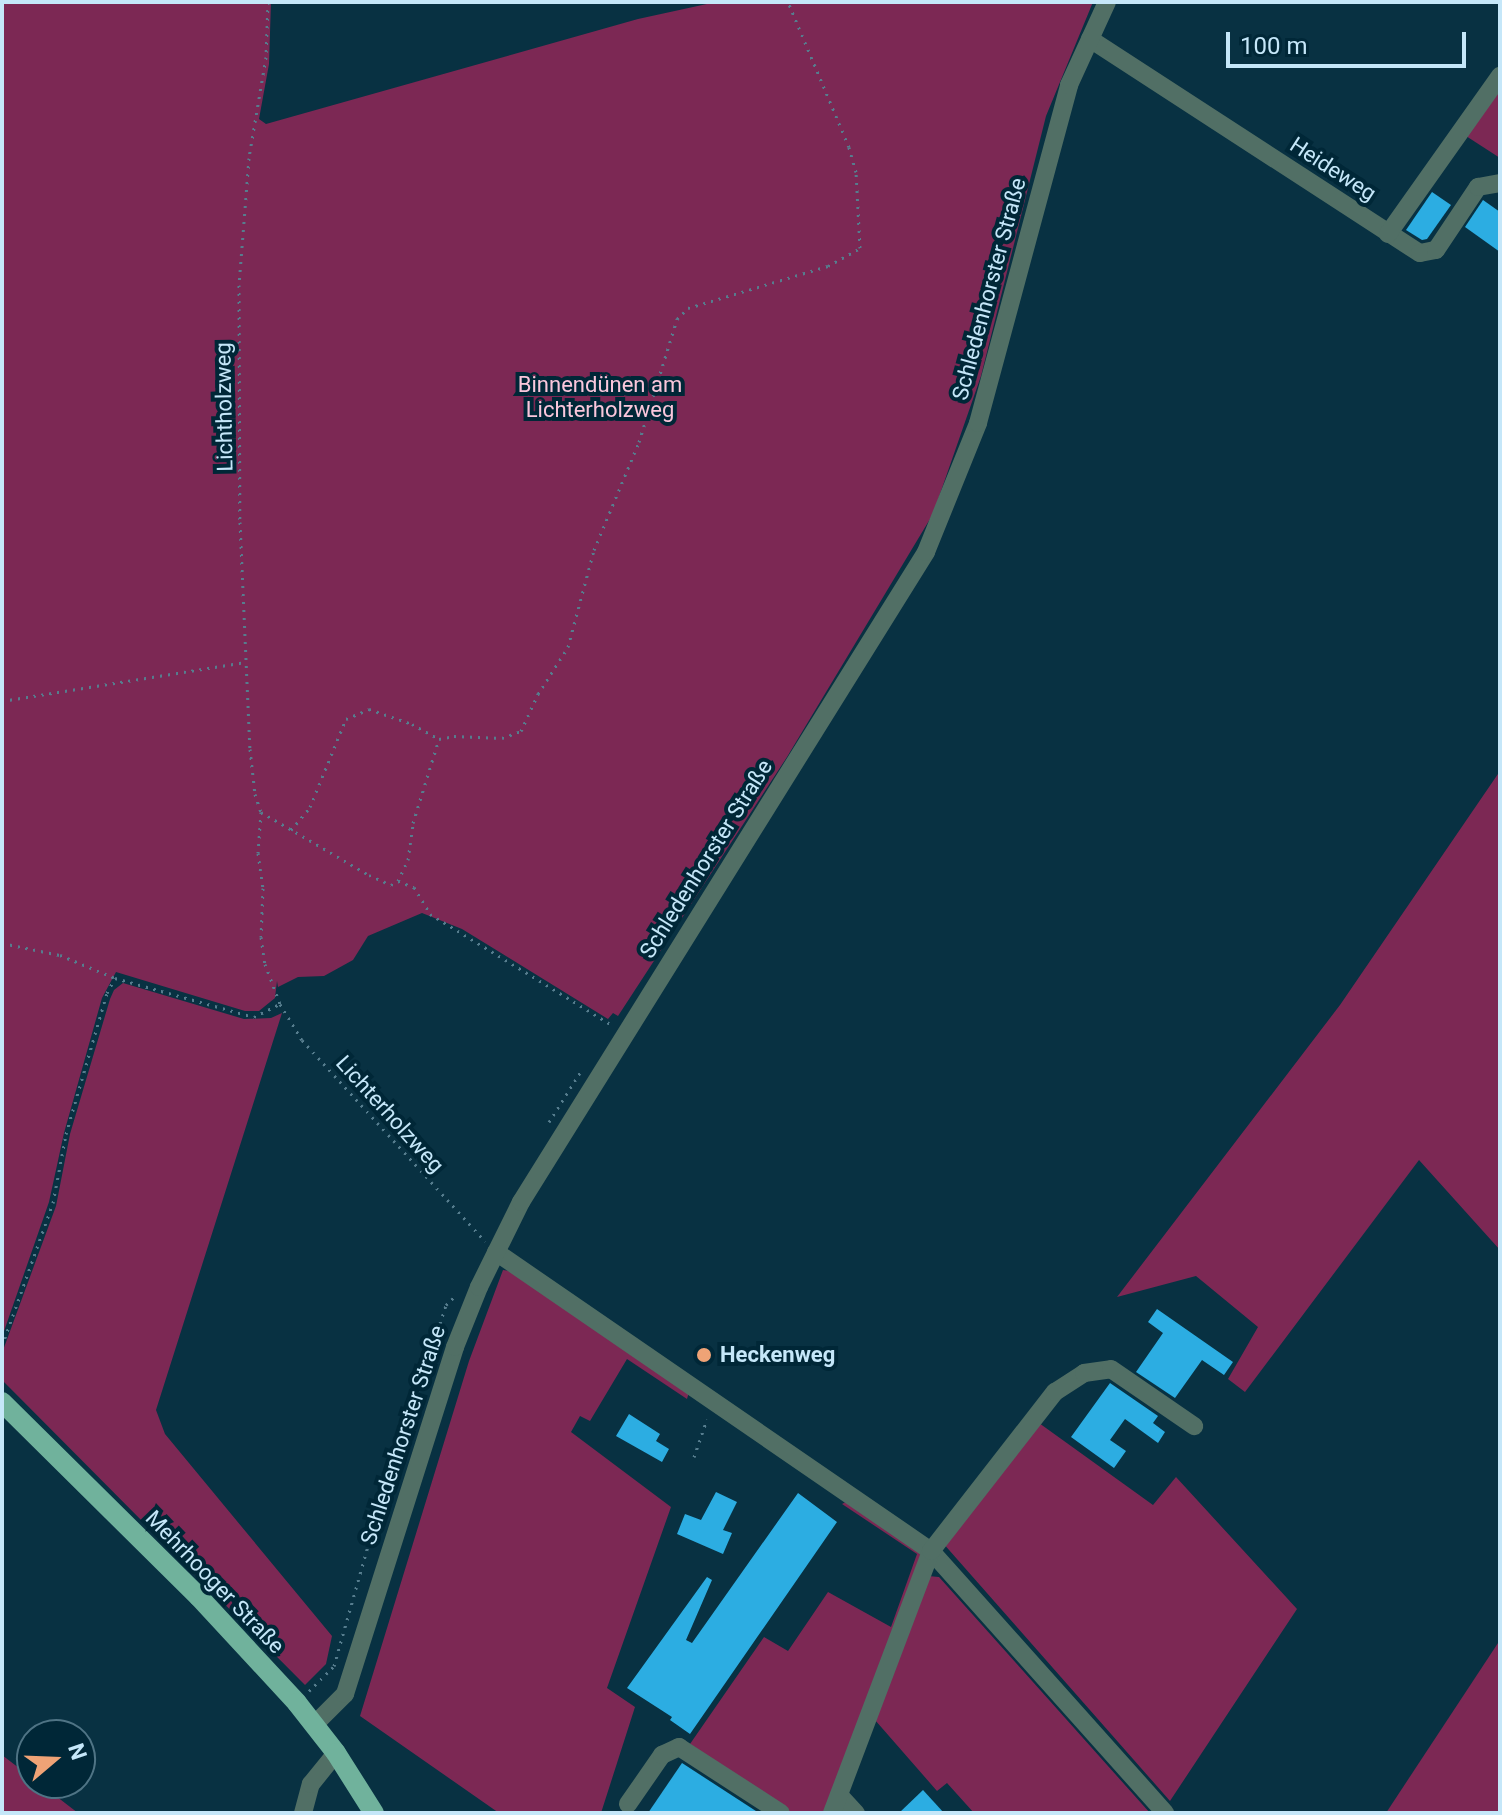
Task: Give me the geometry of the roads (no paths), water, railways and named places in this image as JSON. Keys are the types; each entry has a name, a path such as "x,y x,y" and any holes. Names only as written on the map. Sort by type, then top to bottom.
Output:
{"main road":[{"name":"Mehrhooger Straße","path":"2,1402 199,1597 314,1725 336,1753 374,1813"}],"street":[{"name":"Schledenhorster Straße","path":"314,1725 345,1694 486,1247 521,1202 926,552 978,423 1069,85 1107,2"},
{"name":"Heideweg","path":"1090,39 1420,253 1436,250 1478,187 1500,183"},
{"path":"1388,234 1500,76"},
{"path":"486,1247 931,1551 1165,1813"},
{"path":"832,1813 931,1551 1055,1392 1084,1373 1111,1369 1194,1426"},
{"path":"628,1804 662,1755 679,1747 781,1813"},
{"path":"303,1813 311,1784 336,1753"},
{"path":"839,1795 856,1813"}],"place":[{"name":"Heckenweg","path":"704,1355"}],"park label":[{"name":"Binnendünen am Lichterholzweg","path":"600,396"}]}
